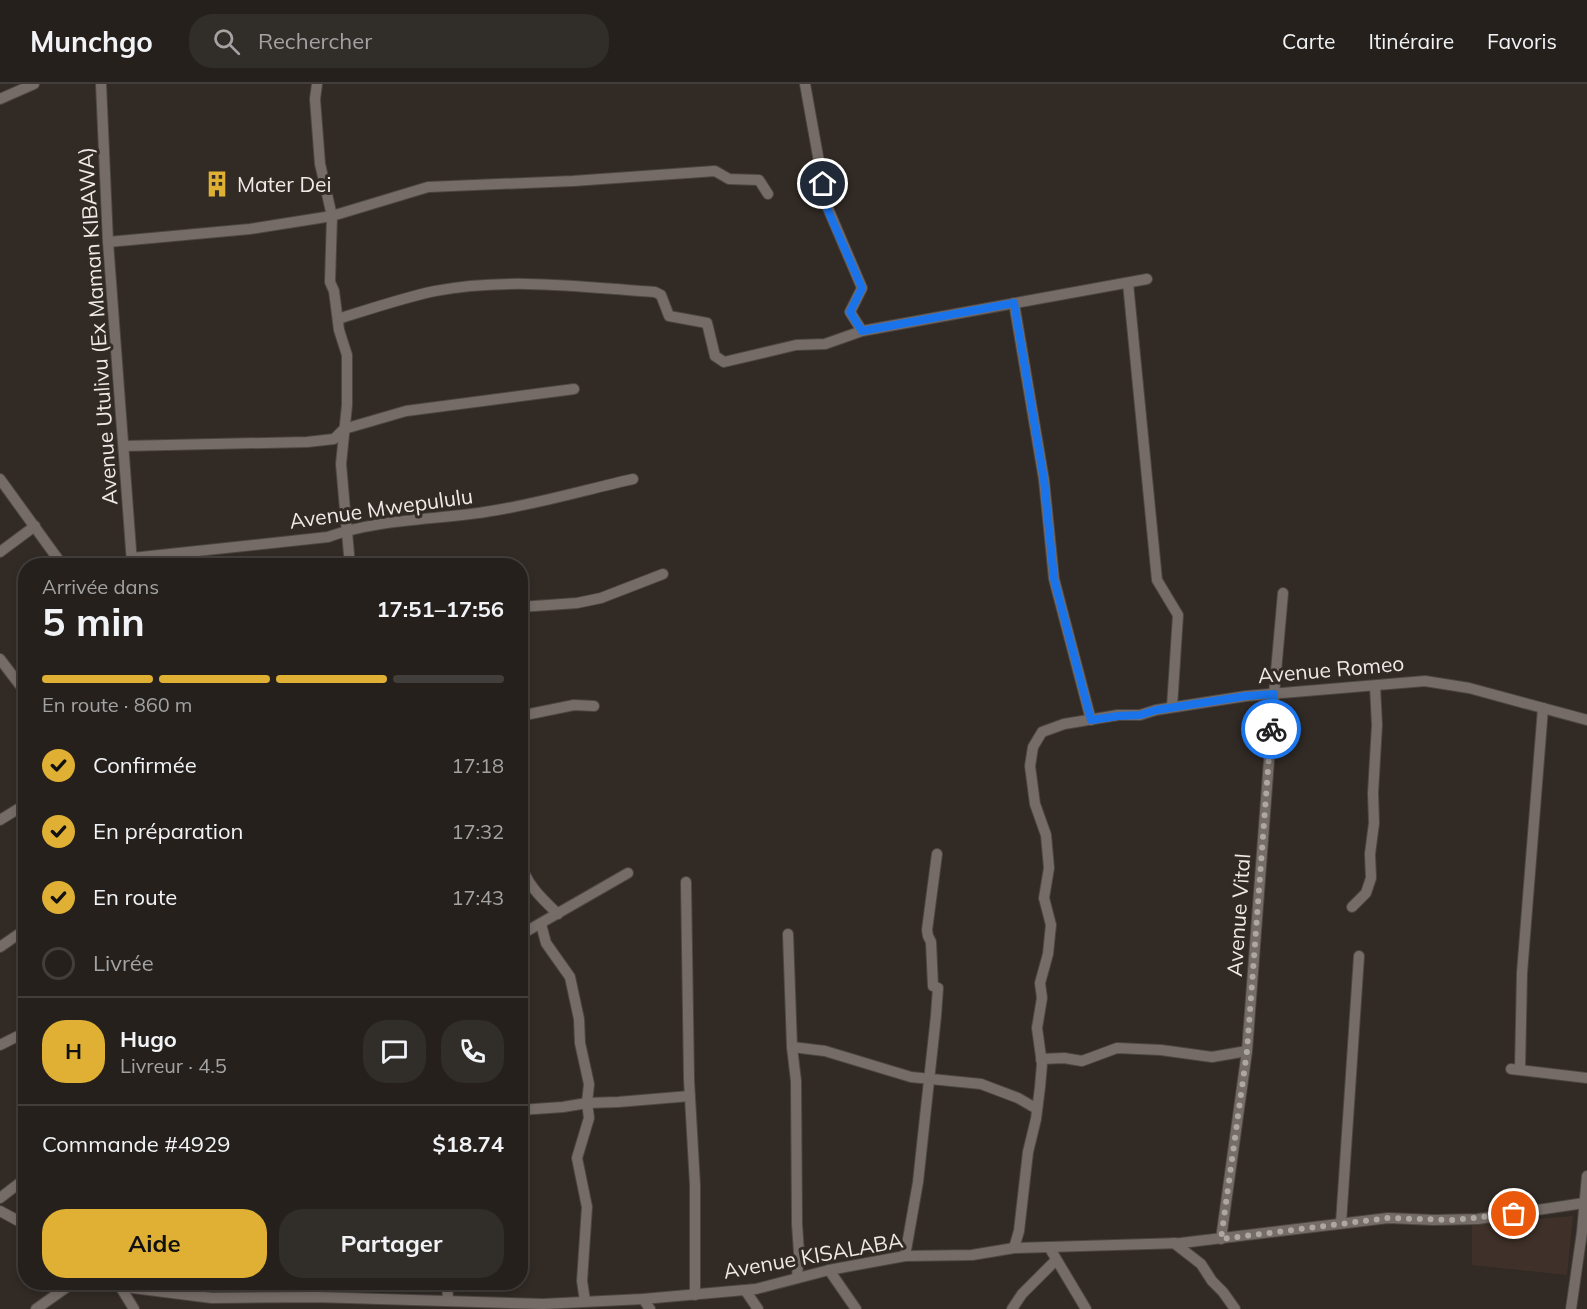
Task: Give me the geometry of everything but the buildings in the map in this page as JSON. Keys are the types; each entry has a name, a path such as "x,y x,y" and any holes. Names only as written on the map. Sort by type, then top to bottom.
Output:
{"street":[{"path":"0,99 34,84"},
{"name":"Avenue Utulivu (Ex Maman KIBAWA)","path":"101,84 108,243 132,558"},
{"path":"317,84 315,99 320,164 332,216 330,282 334,291 339,330 347,355 348,385 341,464 349,558"},
{"path":"805,84 826,206 862,288 850,312 862,331"},
{"path":"108,243 250,229 332,216 428,187 573,182 715,171 729,179 759,180 768,194"},
{"path":"338,319 402,299 479,285 536,285 655,292 661,295 669,316 707,323 715,356 724,362 796,345 825,344 862,331 1147,279"},
{"path":"1128,283 1157,580 1178,615 1172,707"},
{"path":"1014,303 1044,480 1054,579 1091,720"},
{"path":"124,446 307,442 334,438 344,429 406,411 574,389"},
{"path":"0,479 57,558"},
{"name":"Avenue Mwepululu","path":"163,558 328,537 346,531 404,521 487,512 633,479"},
{"path":"0,552 35,526"},
{"path":"528,606 578,603 601,598 663,574"},
{"name":"Avenue Vital","path":"1221,1239 1247,1051 1283,593"},
{"path":"0,659 18,683"},
{"name":"Avenue Romeo","path":"1041,1059 1037,1028 1042,999 1040,983 1048,954 1051,925 1044,898 1049,868 1046,836 1035,804 1030,766 1033,747 1042,732 1064,724 1140,715 1172,707 1246,696 1425,681 1468,688 1587,720"},
{"path":"1352,906 1366,893 1371,878 1370,854 1374,823 1373,793 1377,725 1375,686"},
{"path":"528,714 574,705 594,706"},
{"path":"1544,708 1515,1069 1587,1078"},
{"path":"0,820 18,809"},
{"path":"905,1256 918,1182 938,988 933,986 931,942 927,930 937,855"},
{"path":"528,931 628,873"},
{"path":"528,880 537,895 558,914"},
{"path":"686,882 690,1095 695,1185 695,1295"},
{"path":"541,924 546,943 570,977 589,1084 587,1103 589,1118 577,1158 586,1207 582,1281 585,1301"},
{"path":"788,934 792,1047 796,1081 799,1253 797,1277"},
{"path":"0,947 18,935"},
{"path":"1341,1223 1359,956"},
{"path":"0,1045 18,1036"},
{"path":"792,1047 825,1051 900,1074 981,1084 1018,1098 1037,1109"},
{"path":"1014,1248 1019,1231 1028,1152 1037,1109 1041,1059 1086,1060 1117,1048 1212,1056 1247,1051"},
{"path":"528,1109 690,1095"},
{"path":"1571,1309 1584,1233 1587,1176"},
{"path":"0,1198 18,1184"},
{"name":"Avenue KISALABA","path":"149,1290 212,1298 376,1304 448,1300 554,1306 585,1301 643,1299 745,1290 829,1270 905,1256 972,1255 1014,1248 1174,1243 1388,1218 1478,1219 1584,1203"},
{"path":"0,1211 18,1221"},
{"path":"1174,1243 1201,1264 1235,1309"},
{"path":"1048,1247 1086,1309"},
{"path":"1012,1309 1022,1294 1056,1260"},
{"path":"829,1270 856,1309"},
{"path":"36,1309 63,1290"},
{"path":"123,1290 134,1309"},
{"path":"447,1290 448,1300"},
{"path":"745,1290 758,1309"},
{"path":"643,1299 650,1309"}],"shaded area":[{"path":"1573,1216 1567,1275 1472,1265 1472,1224"}],"way so far":[{"path":"1271,729 1247,1051 1221,1239 1388,1218 1452,1220 1514,1214"}],"place":[{"name":"Mater Dei","path":"217,184"}],"route":[{"path":"823,184 826,206 862,288 850,312 862,331 1014,303 1044,480 1054,579 1091,720 1140,715 1156,710 1246,696 1274,694 1271,729"}]}
